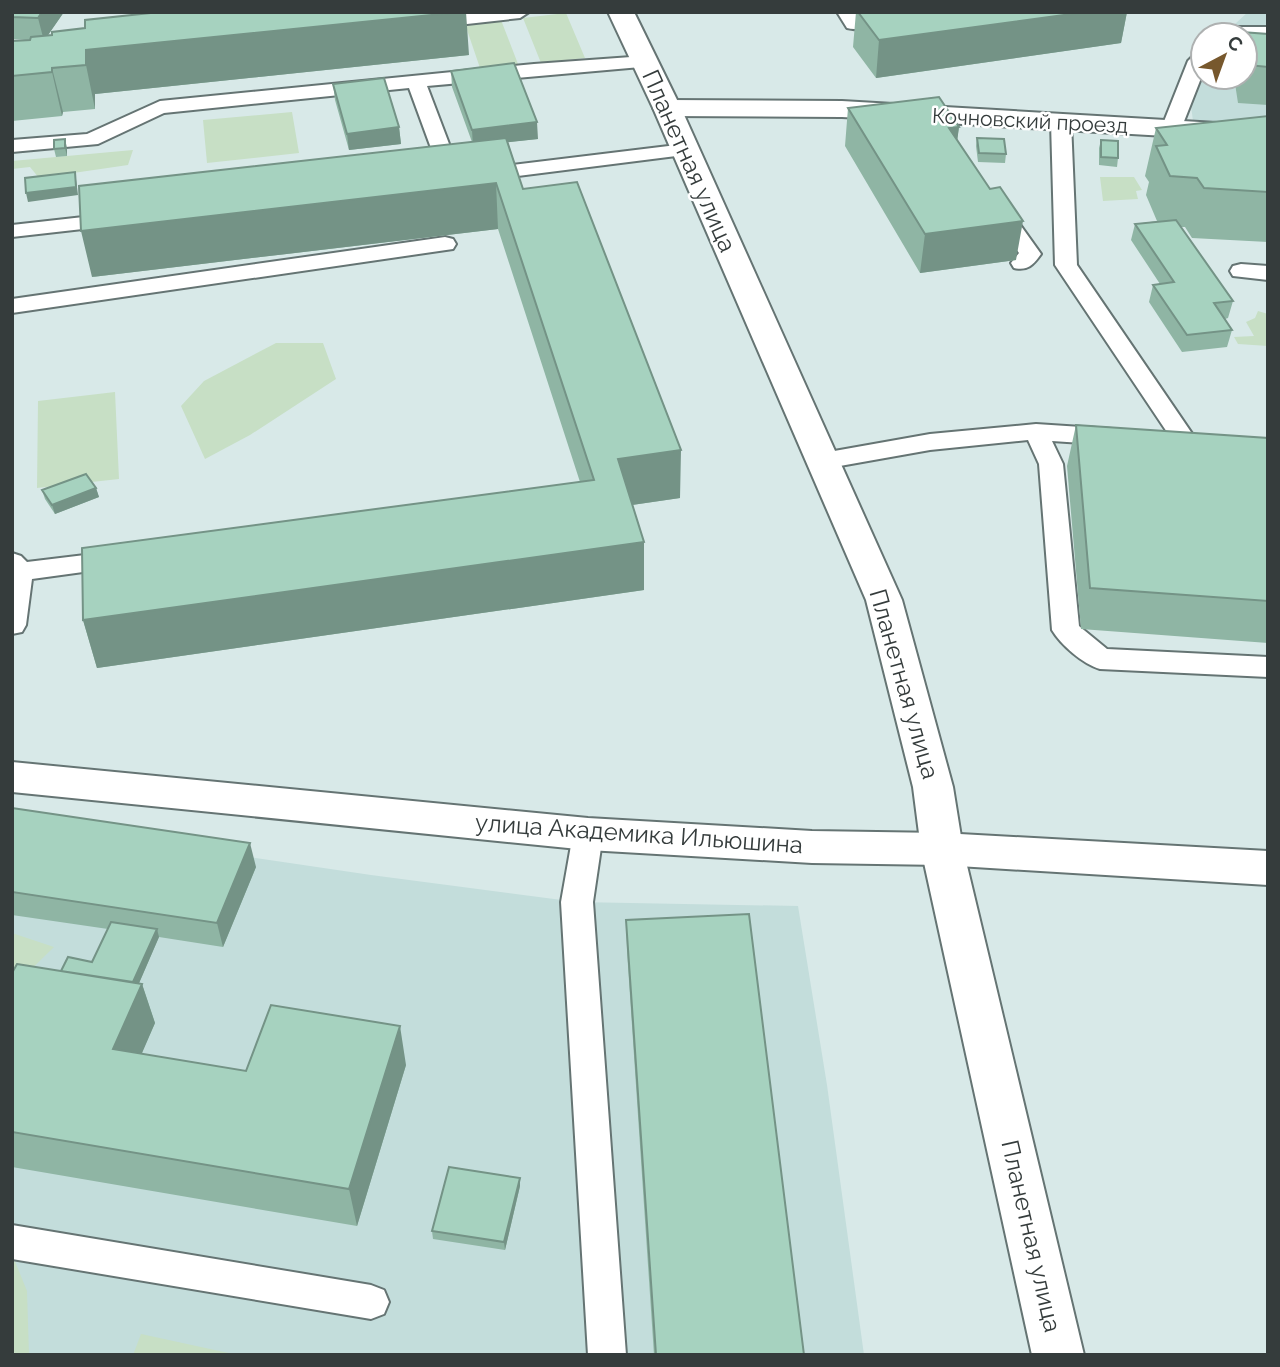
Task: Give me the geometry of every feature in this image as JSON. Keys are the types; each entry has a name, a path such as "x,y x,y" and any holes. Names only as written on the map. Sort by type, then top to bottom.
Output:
{"street":[{"name":"Планетная улица","path":"621,12 667,108 884,600 933,787 942,849 1058,1355"},
{"name":"Кочновский проезд","path":"667,108 842,109 941,125 1061,122 1268,134"},
{"name":"улица Академика Ильюшина","path":"12,777 588,834 802,846 942,849 1268,869"}],"lane":[{"path":"458,19 520,12"},
{"path":"846,12 854,24 904,19"},
{"path":"12,146 91,140 160,107 645,62"},
{"path":"416,82 452,178"},
{"path":"1171,129 1189,88"},
{"path":"1061,122 1066,265 1186,442"},
{"path":"425,181 685,150"},
{"path":"991,197 1030,254 1022,263"},
{"path":"12,232 136,216"},
{"path":"12,306 445,244"},
{"path":"1241,271 1268,273"},
{"path":"823,461 929,442 1036,432 1131,439"},
{"path":"1036,432 1051,464 1066,630 1100,659 1268,667"},
{"path":"1158,440 1268,448"},
{"path":"12,625 16,567 136,557"},
{"path":"588,834 577,902 607,1355"},
{"path":"12,1242 371,1303"}],"shaded area":[{"path":"1248,12 1268,12 1268,125 1193,121 1185,62 1189,59 1189,91 1259,91 1259,21 1238,21"},
{"path":"12,822 371,875 577,902 798,906 827,1085 864,1355 12,1355"}],"green space":[{"path":"566,13 585,58 541,63 523,18"},
{"path":"501,20 518,64 480,68 465,24"},
{"path":"292,112 299,153 207,163 203,120"},
{"path":"133,150 128,165 39,178 30,167 12,169 12,161"},
{"path":"1100,177 1134,177 1142,190 1136,191 1138,199 1103,201"},
{"path":"1258,311 1268,314 1268,346 1238,344 1234,337 1254,336 1246,322 1255,318"},
{"path":"276,343 323,343 336,379 250,435 205,459 181,406 204,381"},
{"path":"115,392 119,479 37,488 38,401"},
{"path":"12,933 54,947 12,988"},
{"path":"12,1254 27,1291 29,1355 12,1355"},
{"path":"141,1334 238,1355 133,1355"}],"building":[{"path":"12,12 42,12 38,18 12,17"},
{"path":"160,12 461,12 86,50 86,65 12,76 12,41 30,40 31,37 52,35 52,32 85,28 85,20"},
{"path":"858,12 1086,12 879,40"},
{"path":"1259,33 1268,34 1268,67 1259,66"},
{"path":"514,63 537,122 472,130 451,71"},
{"path":"384,78 399,127 347,134 333,84"},
{"path":"939,97 959,127 949,128 990,189 1000,187 1023,221 925,234 848,108"},
{"path":"1268,116 1268,192 1204,188 1197,178 1170,176 1156,146 1167,145 1156,128"},
{"path":"506,138 523,189 577,182 681,450 618,459 644,542 83,620 82,548 594,480 496,183 81,231 79,186"},
{"path":"977,138 1004,139 1006,154 979,153"},
{"path":"65,139 65,148 54,149 54,140"},
{"path":"1101,140 1118,141 1118,158 1101,157"},
{"path":"75,172 76,187 26,193 25,178"},
{"path":"1176,220 1233,301 1214,303 1232,330 1187,335 1153,285 1174,282 1135,224"},
{"path":"1076,425 1268,438 1268,601 1090,588"},
{"path":"86,474 96,488 52,505 42,490"},
{"path":"12,808 250,843 217,923 12,892"},
{"path":"749,914 804,1355 656,1355 626,920"},
{"path":"111,922 157,929 133,982 61,971 68,957 92,962"},
{"path":"17,964 142,984 113,1049 246,1071 271,1005 400,1026 349,1189 12,1132 12,973"},
{"path":"449,1167 520,1178 504,1242 432,1231"}]}
